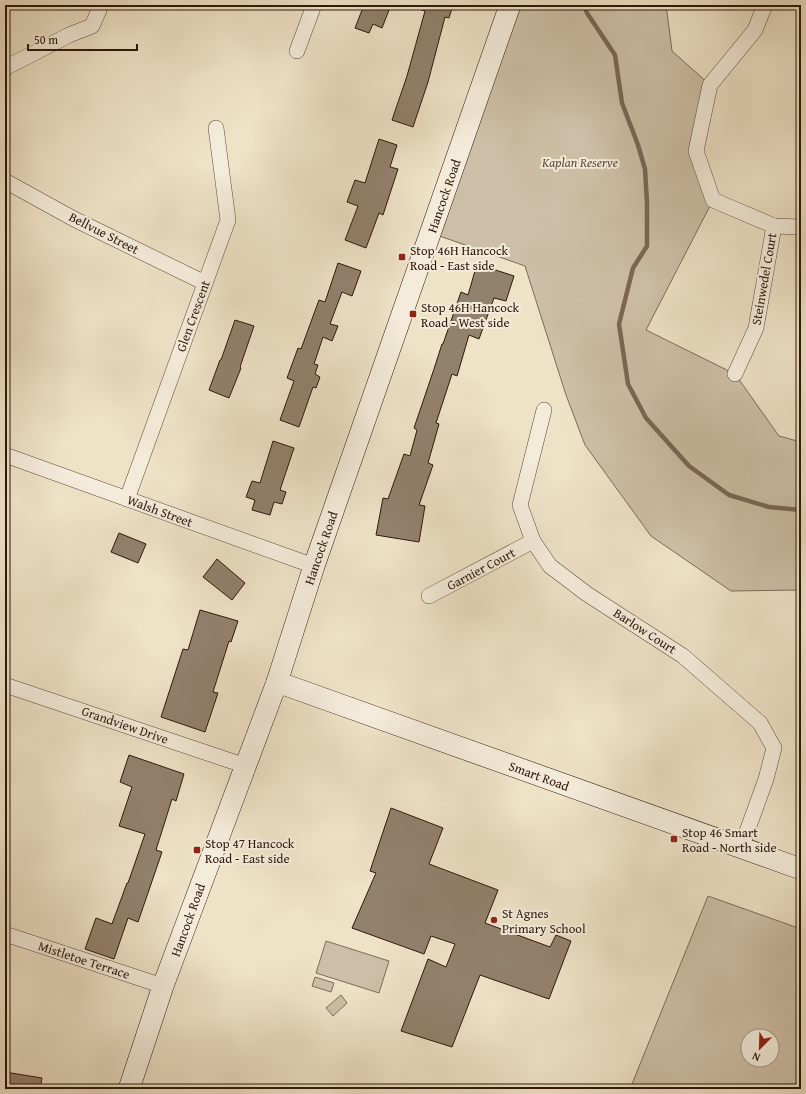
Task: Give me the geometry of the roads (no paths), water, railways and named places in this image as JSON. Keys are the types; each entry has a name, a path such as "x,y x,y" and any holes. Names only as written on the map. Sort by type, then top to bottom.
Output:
{"main road":[{"name":"Hancock Road","path":"129,1089 163,986 277,682 314,566 508,7"},
{"name":"Smart Road","path":"277,682 801,870"}],"street":[{"path":"5,68 69,35 92,26 98,10 98,5"},
{"path":"297,51 314,5"},
{"path":"765,5 754,30 710,85 696,151 713,200 774,226 801,227"},
{"name":"Glen Crescent","path":"127,499 228,220 216,128"},
{"name":"Bellvue Street","path":"5,181 74,219 205,283"},
{"name":"Steinwedel Court","path":"735,374 756,328 774,226"},
{"name":"Barlow Court","path":"544,410 520,504 533,541 550,566 587,594 683,656 760,723 774,748 766,779 741,848"},
{"name":"Walsh Street","path":"5,455 314,566"},
{"name":"Garnier Court","path":"429,596 533,541"},
{"name":"Grandview Drive","path":"5,685 246,766"},
{"name":"Mistletoe Terrace","path":"5,934 163,986"}],"waterway":[{"path":"584,5 587,13 615,55 622,103 638,145 645,169 647,246 633,268 619,324 628,384 646,418 689,466 729,495 769,507 801,510"}],"place":[{"name":"Stop 46H Hancock Road - East side","path":"402,257"},
{"name":"Stop 46H Hancock Road - West side","path":"413,314"},
{"name":"Stop 46 Smart Road - North side","path":"674,839"},
{"name":"Stop 47 Hancock Road - East side","path":"197,850"},
{"name":"St Agnes Primary School","path":"494,920"}],"park label":[{"name":"Kaplan Reserve","path":"580,162"}]}
